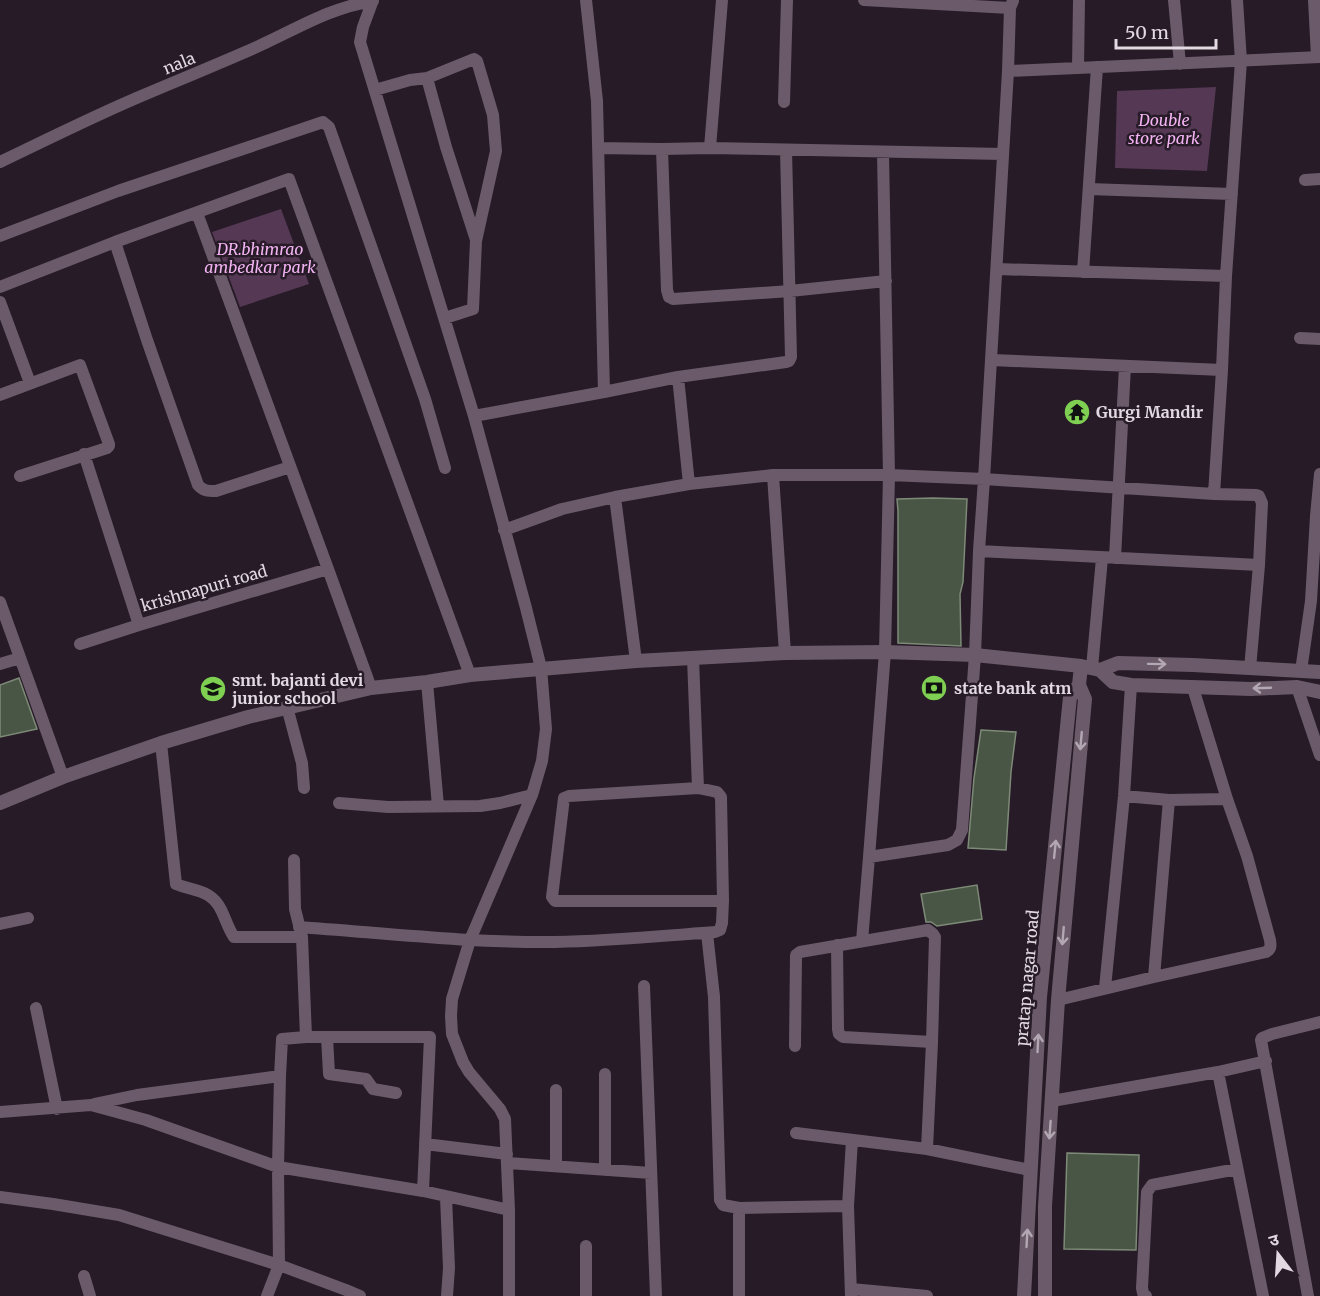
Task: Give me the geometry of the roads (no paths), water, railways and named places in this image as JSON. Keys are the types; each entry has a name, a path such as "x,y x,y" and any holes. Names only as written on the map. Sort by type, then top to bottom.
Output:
{"street":[{"path":"373,0 360,42 474,416 541,668 546,729 542,762 532,795 470,940 452,999 451,1016 452,1034 463,1062 504,1114 508,1158 509,1296"},
{"name":"nala","path":"0,162 131,100 253,49 313,19 339,8 373,0"},
{"path":"586,0 597,101 604,392"},
{"path":"710,148 722,0"},
{"path":"784,102 787,0"},
{"path":"864,0 1011,4 975,655 962,830 957,840 948,845 869,857"},
{"path":"1078,68 1079,0"},
{"path":"1174,0 1180,64"},
{"path":"1214,494 1241,61 1237,0"},
{"path":"1008,71 1318,57 1314,0"},
{"path":"375,90 410,80 428,78 470,60 476,59 477,62 493,115 496,151 476,241 473,309 445,318"},
{"path":"1083,272 1097,67"},
{"path":"428,78 446,147 476,241"},
{"path":"0,236 118,191 323,122 329,127 426,399 445,468"},
{"path":"598,148 1003,154"},
{"path":"662,149 669,297 673,299 790,291 886,280"},
{"path":"474,416 678,377 789,361 791,357 786,150"},
{"path":"862,941 885,652 889,475 883,153"},
{"path":"0,287 115,242 289,179 470,675"},
{"path":"1305,180 1320,179"},
{"path":"1089,189 1232,194"},
{"path":"197,213 371,688"},
{"path":"115,242 147,340 201,489 216,491 290,467"},
{"path":"997,269 1226,276"},
{"path":"0,302 30,383"},
{"path":"1300,338 1320,339"},
{"path":"992,360 1222,370"},
{"path":"0,394 82,366 109,444 107,448 20,476"},
{"path":"1115,558 1125,366"},
{"path":"678,377 689,484"},
{"name":"krishnapuri road","path":"84,454 139,626 328,569"},
{"path":"1301,671 1316,602 1320,474"},
{"path":"773,475 785,653"},
{"path":"504,531 562,509 615,497 689,484 773,475 889,475 1256,495 1262,503 1250,669"},
{"path":"615,497 636,662"},
{"path":"979,551 1259,565"},
{"path":"1091,668 1102,558"},
{"path":"0,602 63,777"},
{"path":"80,644 139,626"},
{"path":"0,803 63,777 238,719 371,688 470,675 693,658 785,653 885,652 975,655 1091,668 1118,663 1320,672"},
{"path":"0,664 20,658"},
{"path":"693,658 698,788"},
{"path":"1091,668 1113,682 1131,685 1251,689 1297,687 1320,692"},
{"name":"pratap nagar road","path":"1024,1296 1040,997 1068,709 1070,697 1091,668"},
{"path":"427,682 438,807"},
{"path":"1045,1296 1045,1206 1058,1000 1085,699 1079,684"},
{"path":"1105,988 1124,796 1131,685"},
{"path":"1297,687 1320,755"},
{"path":"1058,1000 1266,952 1271,946 1250,866 1193,688"},
{"path":"287,707 302,763 304,788"},
{"path":"161,743 176,884 213,897 219,903 234,937 300,932 553,942 715,933 722,927 723,901 722,797 717,792 698,788 581,795 564,798 552,897 555,901 723,901"},
{"path":"339,803 388,807 480,806 532,795"},
{"path":"1124,796 1169,800 1227,799"},
{"path":"1154,977 1169,800"},
{"path":"294,860 295,909 300,932 306,1037"},
{"path":"0,924 28,918"},
{"path":"795,1046 796,956 800,952 928,930 935,937 927,1149"},
{"path":"707,933 714,997 720,1200 723,1204 739,1208 848,1206"},
{"path":"837,945 837,1029 839,1034 843,1037 932,1042"},
{"path":"644,986 656,1296"},
{"path":"36,1008 57,1108"},
{"path":"1308,1296 1261,1040 1272,1034 1320,1022"},
{"path":"267,1296 279,1265 278,1167 281,1041 306,1037 430,1037 423,1191"},
{"path":"327,1037 329,1074 366,1079 374,1089 396,1093"},
{"path":"1052,1101 1218,1072 1266,1061"},
{"path":"1218,1072 1263,1296"},
{"path":"605,1074 605,1170"},
{"path":"0,1112 91,1105 136,1095 280,1076"},
{"path":"556,1090 556,1166"},
{"path":"91,1105 146,1120 278,1167 423,1191 509,1210"},
{"path":"796,1132 927,1149 1030,1170"},
{"path":"852,1140 848,1206 851,1293 927,1296"},
{"path":"425,1144 556,1166 651,1173"},
{"path":"1146,1296 1142,1288 1149,1188 1152,1185 1237,1169"},
{"path":"0,1197 119,1215 279,1265 346,1293 360,1296"},
{"path":"446,1197 449,1268 447,1296"},
{"path":"739,1208 739,1296"},
{"path":"586,1246 586,1296"},
{"path":"84,1276 90,1296"}],"place":[{"name":"Gurgi Mandir","path":"1077,412"},
{"name":"state bank atm","path":"934,688"},
{"name":"smt. bajanti devi junior school","path":"213,689"}],"park label":[{"name":"Double store park","path":"1164,129"},
{"name":"DR.bhimrao ambedkar park","path":"260,258"}]}
